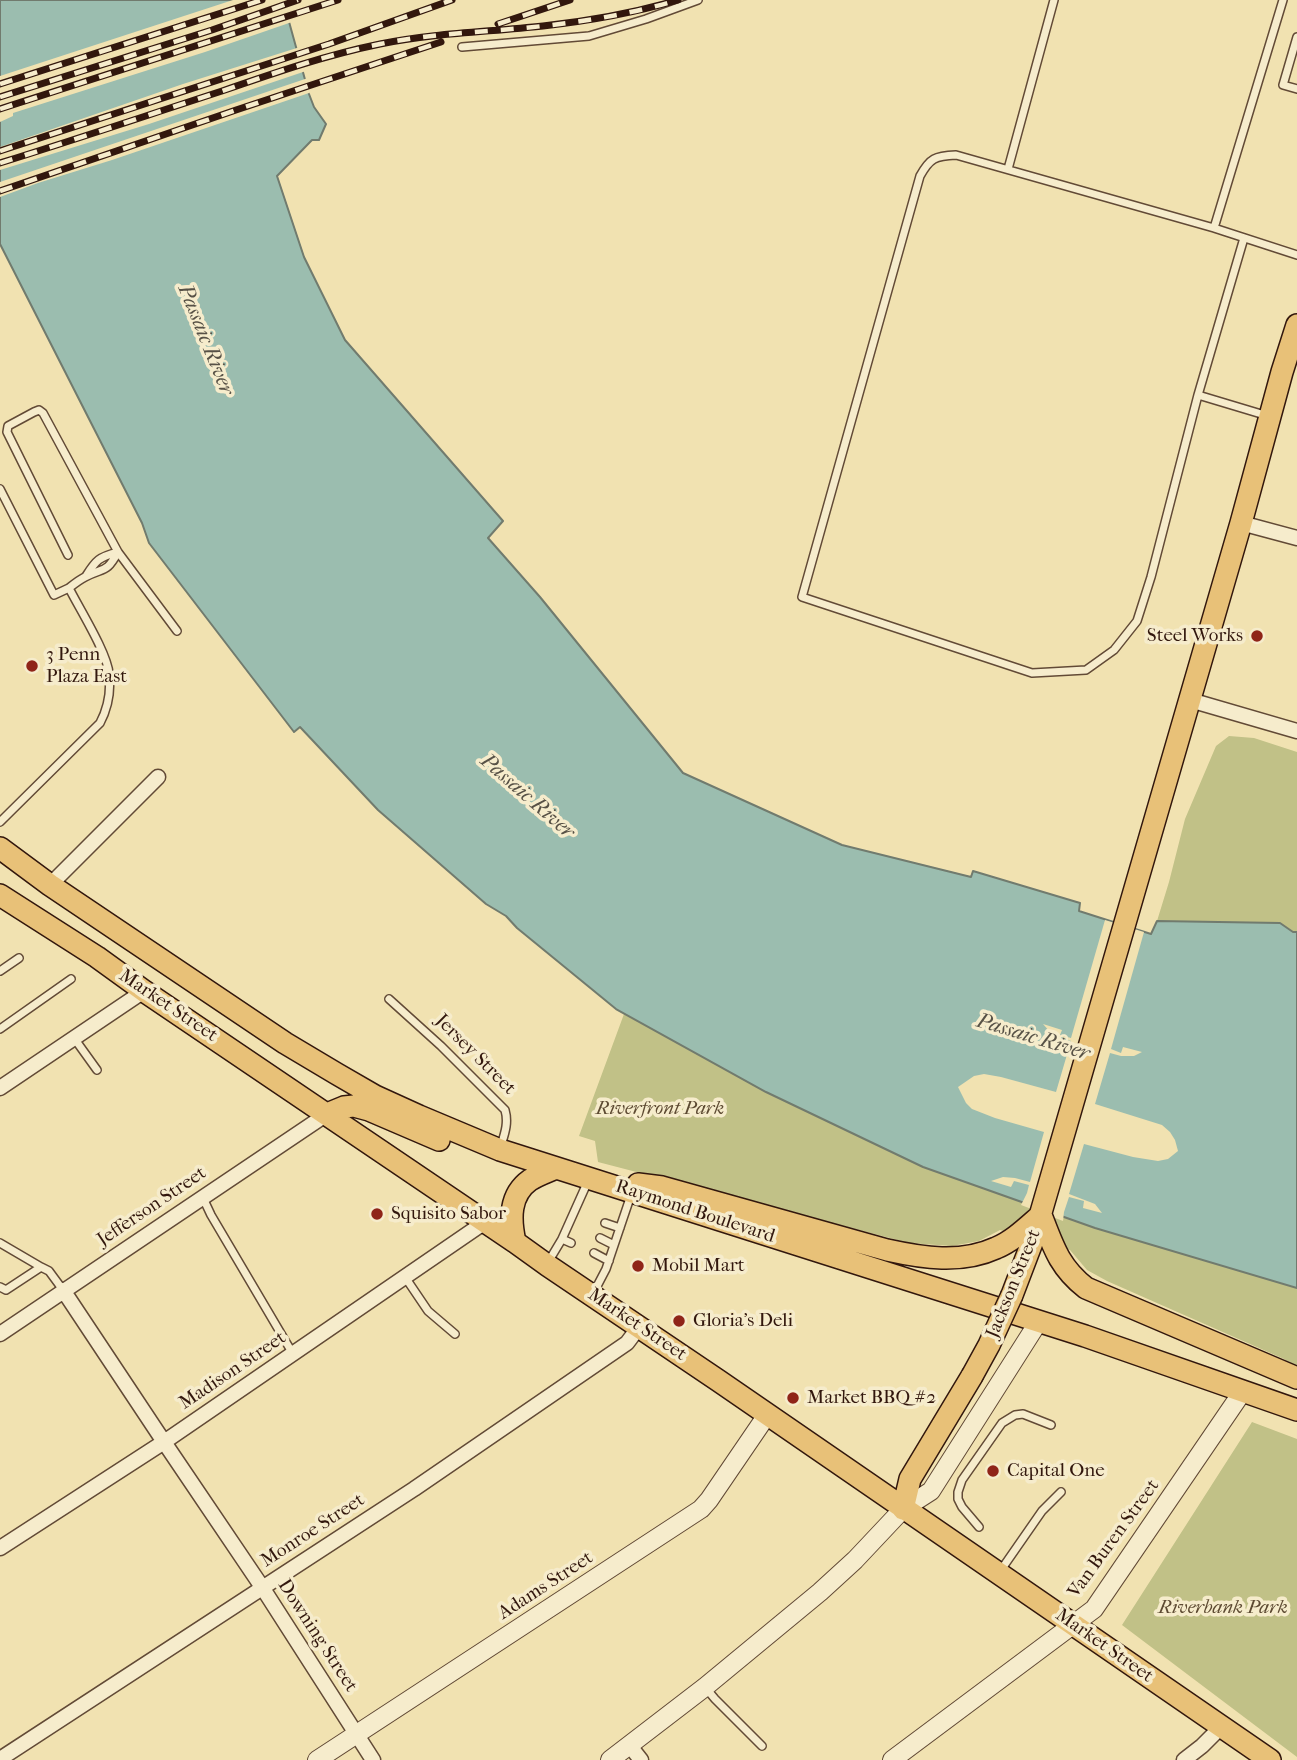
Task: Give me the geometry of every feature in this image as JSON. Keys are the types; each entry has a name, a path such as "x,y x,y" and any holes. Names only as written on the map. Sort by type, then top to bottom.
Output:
{"main road":[{"name":"Jackson Street","path":"903,1509 910,1479 989,1345 1012,1295 1026,1237 1041,1215 1297,326"},
{"name":"Market Street","path":"0,848 128,937"},
{"name":"Market Street","path":"0,895 96,957 516,1242 1267,1759"},
{"name":"Raymond Boulevard","path":"128,937 285,1043 357,1086 500,1150 1039,1321 1297,1410"},
{"path":"327,1114 354,1105 441,1141 500,1150"},
{"path":"516,1242 512,1226 513,1205 519,1191 530,1181 556,1168"},
{"path":"590,1178 662,1187 887,1250 921,1257 952,1258 979,1254 1026,1237"},
{"path":"1041,1215 1062,1264 1073,1278 1086,1288 1297,1378"}],"street":[{"path":"1241,523 1297,538"},
{"path":"1190,700 1297,731"},
{"path":"50,885 158,777"},
{"path":"0,1088 144,991"},
{"name":"Jefferson Street","path":"0,1334 327,1114"},
{"name":"Madison Street","path":"0,1548 164,1442 485,1222"},
{"name":"Downing Street","path":"64,1290 262,1587 373,1760"},
{"name":"Jackson Street","path":"610,1760 636,1753 705,1687 820,1592 855,1560 903,1509 930,1491 1039,1321"},
{"name":"Monroe Street","path":"0,1759 414,1489 627,1343 639,1327"},
{"name":"Van Buren Street","path":"892,1760 1094,1609 1242,1391"},
{"name":"Adams Street","path":"317,1760 701,1509 768,1415"},
{"path":"1184,1760 1220,1727"}],"lane":[{"path":"463,47 589,36 698,0"},
{"path":"1007,169 1054,0"},
{"path":"1214,228 1283,0"},
{"path":"1297,37 1283,85 1297,89"},
{"path":"1244,238 1137,621 1114,650 1086,670 1032,673 802,597 920,176 928,162 940,155 957,155 1214,228 1297,255"},
{"path":"1198,395 1270,416"},
{"path":"68,555 7,432 12,423 39,411 43,413 118,552 177,632"},
{"path":"0,489 54,595 86,576 110,566 118,552"},
{"path":"86,576 94,562 118,552"},
{"path":"0,822 100,723 107,709 107,665 69,588"},
{"path":"0,971 19,958"},
{"path":"0,1029 71,979"},
{"name":"Jersey Street","path":"389,999 505,1110 507,1127 500,1150"},
{"path":"74,1038 97,1070"},
{"path":"547,1265 572,1227 590,1178"},
{"path":"592,1296 606,1269 632,1192"},
{"path":"202,1197 293,1354"},
{"path":"605,1223 620,1228"},
{"path":"600,1238 614,1245"},
{"path":"562,1239 571,1243"},
{"path":"0,1243 49,1271 64,1290"},
{"path":"594,1254 609,1261"},
{"path":"0,1287 6,1290 41,1266"},
{"path":"405,1277 428,1311 455,1334"},
{"path":"979,1527 962,1507 958,1492 962,1480 1002,1423 1015,1415 1023,1414 1051,1425"},
{"path":"999,1574 1042,1511 1061,1492"},
{"path":"705,1687 762,1746"}],"green space":[{"path":"1229,736 1254,738 1297,752 1297,932 1280,923 1157,921 1185,819 1216,746"},
{"name":"Riverfront Park","path":"624,1014 766,1092 923,1167 1095,1228 1297,1288 1297,1368 1284,1359 1107,1281 1087,1270 1070,1250 1000,1230 979,1241 952,1246 909,1243 598,1162 595,1141 579,1136"},
{"name":"Riverbank Park","path":"1252,1422 1297,1439 1297,1757 1122,1625"}],"water":[{"name":"Passaic River","path":"0,0 283,0 309,94 326,124 319,140 312,140 277,176 304,257 345,340 503,521 488,538 540,597 683,773 842,845 971,877 973,871 1080,903 1079,911 1151,934 1157,921 1280,923 1297,932 1297,1288 1095,1228 923,1167 766,1092 616,1009 506,916 486,904 378,810 300,727 294,732 149,543 142,523 0,244"}],"pier":[{"path":"233,0 286,0 292,22 13,113 13,116 0,122 0,76"},
{"path":"300,47 306,71 0,170 0,147"},
{"path":"308,78 312,92 0,197 0,182"},
{"path":"1105,920 1144,932 1111,1049 1121,1053 1123,1047 1142,1052 1134,1056 1110,1053 1095,1104 1162,1125 1175,1140 1178,1151 1168,1159 1158,1161 1084,1144 1069,1194 1095,1204 1102,1213 1083,1208 1084,1201 1069,1197 1063,1221 1021,1205 1029,1185 1014,1181 1011,1187 991,1181 1003,1177 1030,1182 1044,1132 972,1109 958,1087 974,1076 984,1074 1056,1092 1071,1041 1050,1032 1043,1024 1062,1030 1060,1035 1071,1038"}],"railway":[{"path":"0,84 262,0"},
{"path":"0,97 298,0"},
{"path":"0,109 338,0"},
{"path":"0,151 329,44 452,0"},
{"path":"498,24 570,0"},
{"path":"0,163 281,71 360,48 421,37 577,22 678,0"},
{"path":"0,191 441,42"}],"place":[{"name":"Steel Works","path":"1257,636"},
{"name":"3 Penn Plaza East","path":"32,666"},
{"name":"Squisito Sabor","path":"377,1214"},
{"name":"Mobil Mart","path":"638,1266"},
{"name":"Gloria's Deli","path":"679,1321"},
{"name":"Market BBQ #2","path":"793,1398"},
{"name":"Capital One","path":"993,1471"}]}
